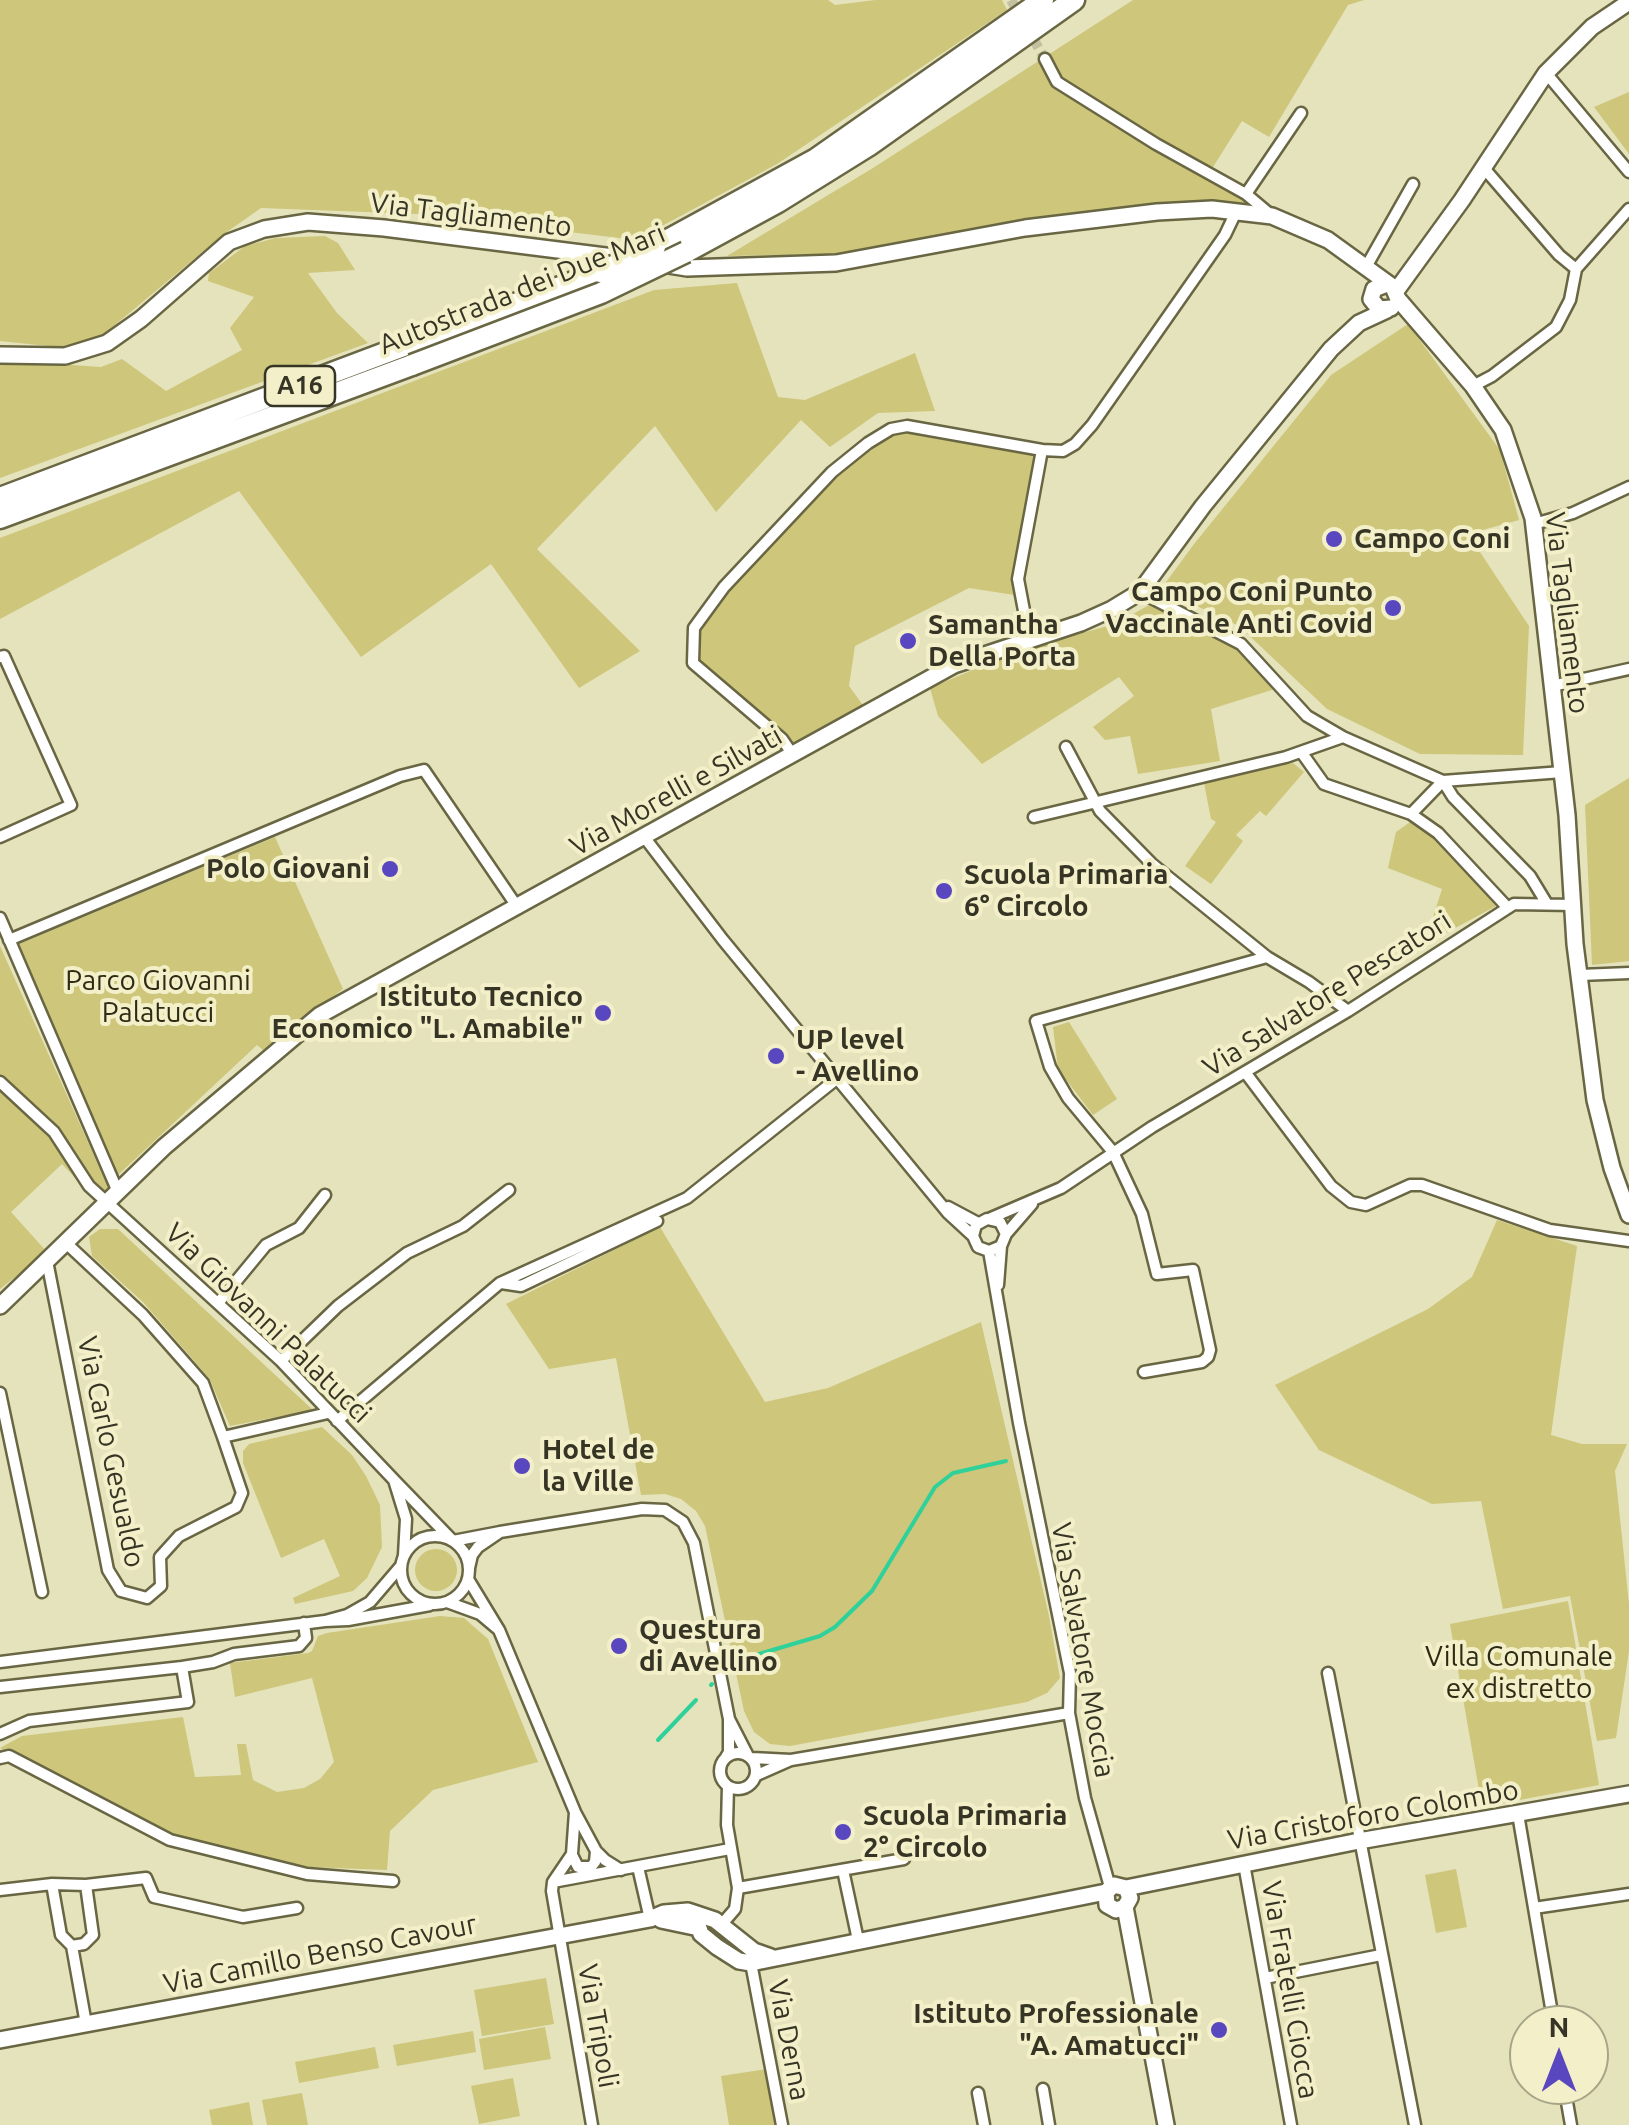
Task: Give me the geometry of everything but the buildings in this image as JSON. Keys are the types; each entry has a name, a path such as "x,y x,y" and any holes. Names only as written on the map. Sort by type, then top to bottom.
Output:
{"highway":[{"name":"Autostrada dei Due Mari","path":"0,498 600,272 655,247 816,159 1043,0"},
{"name":"Autostrada dei Due Mari","path":"0,518 601,293 778,202 868,146 1074,0"}],"main road":[{"path":"1387,297 1483,168 1546,73 1592,27 1629,2"},
{"name":"Via Tagliamento","path":"0,354 65,356 107,342 140,319 229,242 257,230 308,222 477,239 687,268 836,263 1025,228 1212,209 1272,216 1328,240 1366,267 1387,297 1414,315 1473,386 1506,435 1534,524 1595,1100 1629,1215"},
{"name":"Via Morelli e Silvati","path":"0,1306 164,1147 320,1016 954,665 1081,623 1140,592 1203,506 1330,348 1387,297"},
{"name":"Via Cristoforo Colombo","path":"750,1963 1359,1841 1629,1794"},
{"path":"1125,1908 1112,1908 1105,1901 1114,1889 1130,1898 1125,1908 1166,2125"},
{"name":"Via Camillo Benso Cavour","path":"0,2040 650,1919 664,1912 688,1911 716,1926"},
{"path":"716,1926 722,1949"},
{"path":"716,1926 701,1934 739,1961 750,1963"},
{"path":"716,1926 771,1957"}],"street":[{"name":"Via Tagliamento","path":"1045,59 1057,82 1246,194 1272,216"},
{"path":"1546,73 1629,172"},
{"path":"1246,194 1301,113"},
{"path":"1483,168 1576,269"},
{"path":"1366,267 1413,184"},
{"path":"1473,386 1556,327 1570,300 1576,269 1629,209"},
{"path":"792,755 782,739 693,663 694,628 724,588 832,472 868,443 892,430 907,426 1042,450 1063,451 1075,444 1092,426 1225,235 1236,212"},
{"path":"1029,638 1018,579 1042,450"},
{"path":"1534,524 1573,513 1629,486"},
{"path":"1140,592 1241,644 1307,716 1443,781 1562,772"},
{"path":"0,657 4,656 71,806 0,836"},
{"path":"1552,686 1629,670"},
{"path":"1034,816 1302,753 1344,737"},
{"path":"1066,747 1100,811 1152,864 1266,957 1348,1011"},
{"path":"1302,753 1324,784 1411,814 1438,833 1508,908"},
{"path":"9,940 400,776 424,770 518,908"},
{"path":"1411,814 1443,781"},
{"path":"1443,781 1530,876 1547,904"},
{"path":"645,838 723,940 941,1202 973,1236 978,1247 988,1251 1001,1246 1006,1234 1000,1222 992,1218 978,1223 941,1202"},
{"name":"Via Salvatore Pescatori","path":"992,1218 1033,1203 1348,1011 1514,904 1573,904"},
{"path":"0,918 113,1197"},
{"path":"1144,1372 1202,1362 1210,1350 1193,1270 1156,1274 1142,1214 1113,1152 1068,1098 1050,1067 1036,1021 1266,957"},
{"path":"1580,976 1629,973"},
{"path":"1245,1072 1331,1186 1351,1202 1366,1205 1410,1185 1422,1185 1550,1230 1629,1241"},
{"path":"223,1437 332,1417 500,1283 687,1198 839,1077"},
{"name":"Via Giovanni Palatucci","path":"0,1082 54,1132 89,1186 113,1197 281,1362 453,1541"},
{"path":"1612,1168 1629,1164"},
{"path":"281,1362 338,1306 407,1253 463,1226 508,1190"},
{"path":"219,1302 266,1245 298,1228 325,1195"},
{"name":"Via Salvatore Pescatori","path":"1006,1234 1033,1203"},
{"path":"500,1283 521,1286 657,1221"},
{"path":"973,1236 978,1223"},
{"name":"Via Carlo Gesualdo","path":"47,1261 108,1570 120,1591 147,1598 160,1586 160,1556 179,1536 236,1507 242,1492 202,1383 143,1314 66,1243"},
{"name":"Via Salvatore Moccia","path":"997,1300 1001,1246"},
{"name":"Via Salvatore Moccia","path":"988,1251 1070,1673 1069,1714 1086,1798 1114,1889"},
{"path":"0,1393 42,1592"},
{"path":"394,1480 406,1519 402,1578 414,1596 471,1608 500,1630"},
{"path":"0,1662 347,1615 370,1602 420,1539 431,1536 453,1541 642,1509 665,1510 683,1522 694,1542 728,1719 729,1752 720,1770 728,1786 730,1849 738,1888 735,1909 716,1926"},
{"path":"324,1620 348,1620 456,1597 478,1547 500,1532"},
{"path":"453,1541 461,1548 469,1574 500,1630 575,1812 596,1851 622,1870"},
{"path":"0,1687 182,1667 234,1654 299,1646 306,1638 304,1623"},
{"path":"0,1734 29,1721 188,1702 182,1667"},
{"path":"1328,1672 1415,2125"},
{"path":"724,1759 735,1753 790,1760 1069,1714"},
{"path":"728,1719 757,1775"},
{"path":"0,1758 9,1756 170,1840 307,1874 394,1881"},
{"path":"728,1786 746,1788 757,1775 790,1760"},
{"path":"575,1812 572,1854 578,1867 591,1867 596,1862 596,1851"},
{"path":"1518,1814 1551,2005"},
{"path":"553,1882 730,1849"},
{"path":"559,1934 553,1882 572,1854"},
{"path":"738,1888 904,1859"},
{"name":"Via Fratelli Ciocca","path":"1244,1864 1291,2125"},
{"path":"638,1868 650,1919"},
{"path":"843,1870 858,1940"},
{"path":"0,1890 146,1878 154,1897 243,1917 296,1908"},
{"path":"52,1884 62,1935 72,1946 86,2024"},
{"path":"72,1946 84,1944 93,1935 86,1885"},
{"path":"1534,1908 1629,1894"},
{"name":"Via Tripoli","path":"559,1934 592,2125"},
{"path":"1265,1978 1382,1955"},
{"name":"Via Derna","path":"750,1963 782,2125"},
{"path":"1043,2089 1048,2125"},
{"path":"978,2093 984,2125"}],"green space":[{"path":"0,0 828,0 835,5 875,0 1002,0 1007,10 777,164 636,240 419,214 261,208 103,335 67,348 0,341"},
{"path":"1133,0 1364,0 1348,5 1269,137 1242,121 1208,175 1259,210 1209,202 999,223 842,254 727,256 873,168"},
{"path":"1629,92 1629,154 1594,107"},
{"path":"325,236 338,243 355,270 308,273 337,313 368,343 0,478 0,360 101,367 122,359 166,391 242,350 230,328 254,297 208,281 209,273 245,246 276,238"},
{"path":"737,283 778,397 805,400 915,353 935,411 878,413 830,447 801,420 716,512 655,426 537,549 640,651 579,688 491,564 361,657 239,491 0,619 0,538 654,290"},
{"name":"Campo Coni","path":"1408,324 1500,450 1519,520 1468,534 1529,626 1523,755 1420,754 1327,709 1239,626 1161,589 1331,375"},
{"path":"907,426 1042,450 1018,579 1021,596 969,588 855,646 849,686 868,712 793,755 693,663 693,640 724,587 868,443"},
{"path":"1151,604 1240,648 1275,689 1211,709 1220,761 1138,774 1130,736 1105,740 1093,727 1134,696 1119,677 982,764 938,716 930,688 1020,650 1115,624"},
{"path":"1293,763 1304,772 1266,816 1260,811 1236,835 1243,841 1211,884 1185,866 1216,822 1211,819 1204,783"},
{"path":"1629,778 1629,961 1592,965 1585,805"},
{"path":"1413,820 1496,906 1446,933 1433,917 1442,889 1388,868 1396,832"},
{"name":"Parco Giovanni Palatucci","path":"275,837 343,989 263,1050 257,1045 117,1176 19,944"},
{"path":"0,946 109,1189 98,1202 62,1164 11,1212 47,1252 0,1289"},
{"path":"1069,1022 1117,1099 1093,1115 1058,1069 1053,1027"},
{"path":"1497,1220 1577,1246 1551,1435 1582,1444 1627,1444 1615,1471 1629,1604 1629,1651 1616,1738 1597,1741 1570,1596 1503,1609 1481,1501 1432,1504 1319,1450 1275,1385 1428,1309 1472,1277"},
{"path":"660,1227 765,1402 828,1388 981,1322 1049,1616 1060,1678 1047,1693 1027,1702 790,1746 770,1744 754,1732 744,1711 705,1526 696,1511 681,1499 665,1494 641,1495 616,1358 549,1369 506,1304"},
{"path":"100,1229 118,1229 313,1410 230,1426 209,1378 143,1302 92,1256 89,1237"},
{"path":"322,1427 352,1455 366,1476 380,1505 382,1547 367,1578 353,1591 295,1604 293,1598 340,1576 324,1539 281,1558 243,1463 243,1451 249,1444"},
{"path":"436,1549 451,1555 457,1570 451,1585 436,1591 421,1585 415,1570 421,1555"},
{"name":"Villa Comunale ex distretto","path":"1568,1601 1599,1785 1482,1807 1450,1624"},
{"path":"440,1616 464,1618 488,1639 538,1762 433,1790 390,1831 387,1870 308,1867 173,1836 0,1748 22,1736 183,1717 195,1777 241,1775 237,1744 246,1744 253,1780 277,1792 304,1788 320,1779 334,1762 312,1678 235,1697 230,1663 308,1653 318,1636 327,1633"},
{"path":"1456,1869 1467,1927 1436,1933 1425,1875"},
{"path":"546,1978 554,2024 482,2036 474,1990"},
{"path":"545,2027 551,2059 484,2070 479,2039"},
{"path":"473,2031 476,2052 397,2066 393,2045"},
{"path":"375,2047 379,2068 299,2083 295,2062"},
{"path":"767,2069 778,2125 729,2125 721,2076"},
{"path":"513,2078 520,2116 479,2124 471,2086"},
{"path":"302,2093 308,2125 267,2125 262,2100"},
{"path":"249,2102 253,2125 212,2125 209,2110"}],"waterway":[{"path":"733,1667 835,1627 872,1591 935,1487 953,1473 1006,1461"},
{"path":"658,1740 696,1700"}],"tunnel":[{"path":"1011,0 1045,59"}],"place":[{"name":"Campo Coni","path":"1334,539"},
{"name":"Campo Coni Punto Vaccinale Anti Covid","path":"1393,608"},
{"name":"Samantha Della Porta","path":"908,641"},
{"name":"Polo Giovani","path":"390,869"},
{"name":"Scuola Primaria 6° Circolo","path":"944,891"},
{"name":"Istituto Tecnico Economico \"L. Amabile\"","path":"603,1013"},
{"name":"UP level - Avellino","path":"776,1056"},
{"name":"Hotel de la Ville","path":"522,1466"},
{"name":"Questura di Avellino","path":"619,1646"},
{"name":"Scuola Primaria 2° Circolo","path":"843,1832"},
{"name":"Istituto Professionale \"A. Amatucci\"","path":"1219,2030"}]}
